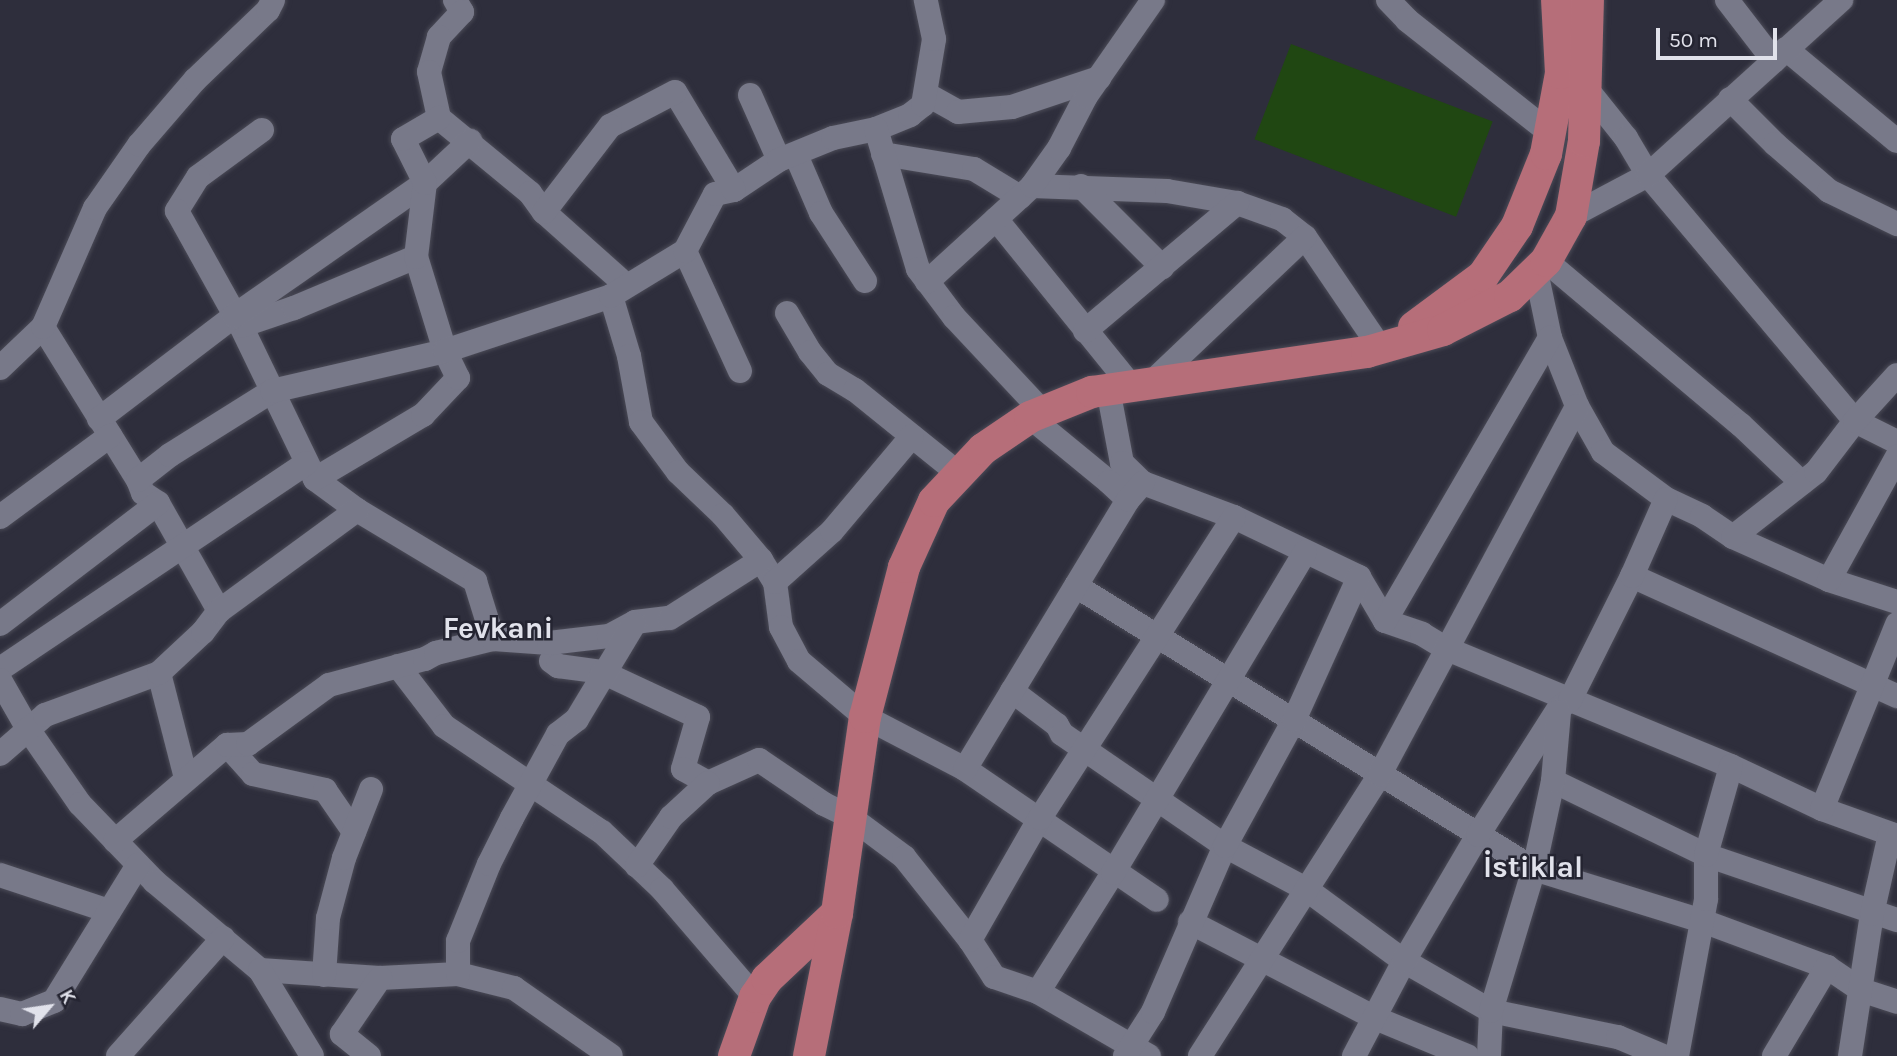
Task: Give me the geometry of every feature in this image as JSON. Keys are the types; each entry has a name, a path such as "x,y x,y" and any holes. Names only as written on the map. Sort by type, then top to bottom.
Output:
{"main road":[{"path":"1373,349 1426,320 1483,276 1517,226 1546,154 1561,74 1557,0"},
{"path":"809,1056 837,913 864,717 904,567 934,501 983,449 1037,414 1091,391 1373,349 1443,330 1510,296 1541,266 1571,216 1584,141 1588,0"},
{"path":"734,1056 755,997 767,979 837,913"}],"street":[{"path":"0,369 43,327 67,268 102,197 139,145 187,89 268,10 273,0"},
{"path":"455,0 462,12 439,37 429,72 439,118 530,193 544,212 618,291 641,422 677,472 723,515 761,559 775,582 781,627 799,660 864,717 964,769 1040,818 1113,873 1157,901"},
{"path":"138,480 170,455 272,391 445,351 618,291 685,251 715,194 734,190 788,157 833,138 876,130 911,116 923,105 934,39 926,0"},
{"path":"927,282 1026,192 1059,148 1099,78 1153,0"},
{"path":"1388,0 1408,20 1549,132"},
{"path":"1727,0 1780,55 1897,141"},
{"path":"1571,216 1648,175 1841,0"},
{"path":"926,94 958,111 1012,107 1099,78"},
{"path":"1586,88 1626,138 1648,175 1855,421 1897,442"},
{"path":"544,212 610,126 675,92 734,190"},
{"path":"750,95 865,281"},
{"path":"1730,99 1775,144 1829,191 1897,224"},
{"path":"0,669 181,549 310,471 423,415 458,378 445,351 416,257 425,183 403,139 439,118"},
{"path":"262,130 198,177 177,211 237,321 310,471 357,510 475,582 494,639"},
{"path":"876,130 918,270 954,317 1037,414 1109,482 1135,492 1234,517 1359,577 1385,621 1422,634 1447,649 1564,704 1731,766 1822,809 1894,835 1872,914 1850,1056"},
{"path":"0,517 104,428 237,321 425,183 470,141"},
{"path":"883,154 974,169 1026,192 1081,187 1167,191 1237,203 1282,219 1305,237 1373,349"},
{"path":"1081,187 1162,267"},
{"path":"1085,331 1237,203"},
{"path":"996,219 1130,386"},
{"path":"1135,492 1122,463 1130,386 1305,237"},
{"path":"685,251 740,371"},
{"path":"237,321 295,308 416,257"},
{"path":"1541,266 1741,425 1802,483"},
{"path":"1541,266 1550,338 1577,406 1603,452 1666,499 1702,516 1733,537 1829,579 1897,602"},
{"path":"787,313 810,352 828,374 855,390 959,474"},
{"path":"43,327 138,480 143,494 158,503 181,549 219,611"},
{"path":"1385,621 1550,338"},
{"path":"1733,537 1816,472 1855,421 1897,375"},
{"path":"1200,1056 1380,774 1577,406"},
{"path":"775,582 832,531 912,436"},
{"path":"1829,579 1897,457"},
{"path":"964,769 1135,492"},
{"path":"1354,1056 1404,961 1478,835 1564,704 1632,576 1666,499"},
{"path":"0,624 158,503"},
{"path":"0,754 45,715 159,673 203,632 219,611 357,510"},
{"path":"970,940 1040,818 1234,517"},
{"path":"1038,992 1113,873 1156,796 1305,552"},
{"path":"115,841 227,745 248,744 329,685 494,639 549,643 609,635 635,622 670,618 761,559"},
{"path":"1632,576 1897,696"},
{"path":"637,866 671,817 708,783 759,760 824,804 849,816 904,857 970,940 994,977 1038,992 1136,1052 1189,922 1225,846 1294,720 1359,577"},
{"path":"1076,586 1534,869 1700,921 1827,967 1861,990 1897,1002"},
{"path":"458,974 458,941 489,864 528,785 558,734 577,719 602,673 635,622"},
{"path":"1822,809 1897,624"},
{"path":"551,661 558,666 602,673 698,717 683,769 708,783"},
{"path":"398,666 444,726 601,832 662,889 755,997"},
{"path":"159,673 186,778"},
{"path":"0,680 29,729 80,804 138,865 260,970 312,1056"},
{"path":"1012,691 1058,724 1062,734 1087,748 1225,846 1306,889 1404,961 1491,1011 1618,1037 1663,1056"},
{"path":"1489,1056 1491,1011 1534,869 1553,781 1564,704"},
{"path":"227,745 253,774 325,790 354,832"},
{"path":"1677,1056 1706,900 1706,855 1731,766"},
{"path":"1553,781 1706,855 1872,914 1897,920"},
{"path":"324,975 328,918 354,832 371,789"},
{"path":"0,1009 22,1014 54,1000 138,865"},
{"path":"0,875 109,911"},
{"path":"1189,922 1375,1018 1467,1056"},
{"path":"118,1056 223,938"},
{"path":"1774,1056 1827,967"},
{"path":"260,970 380,978 458,974 514,988 611,1056"},
{"path":"369,1056 342,1034 380,978"}],"green space":[{"path":"1291,44 1493,121 1456,217 1254,139"}],"district":[{"name":"Fevkani","path":"498,628"},
{"name":"İstiklal","path":"1533,867"}]}
